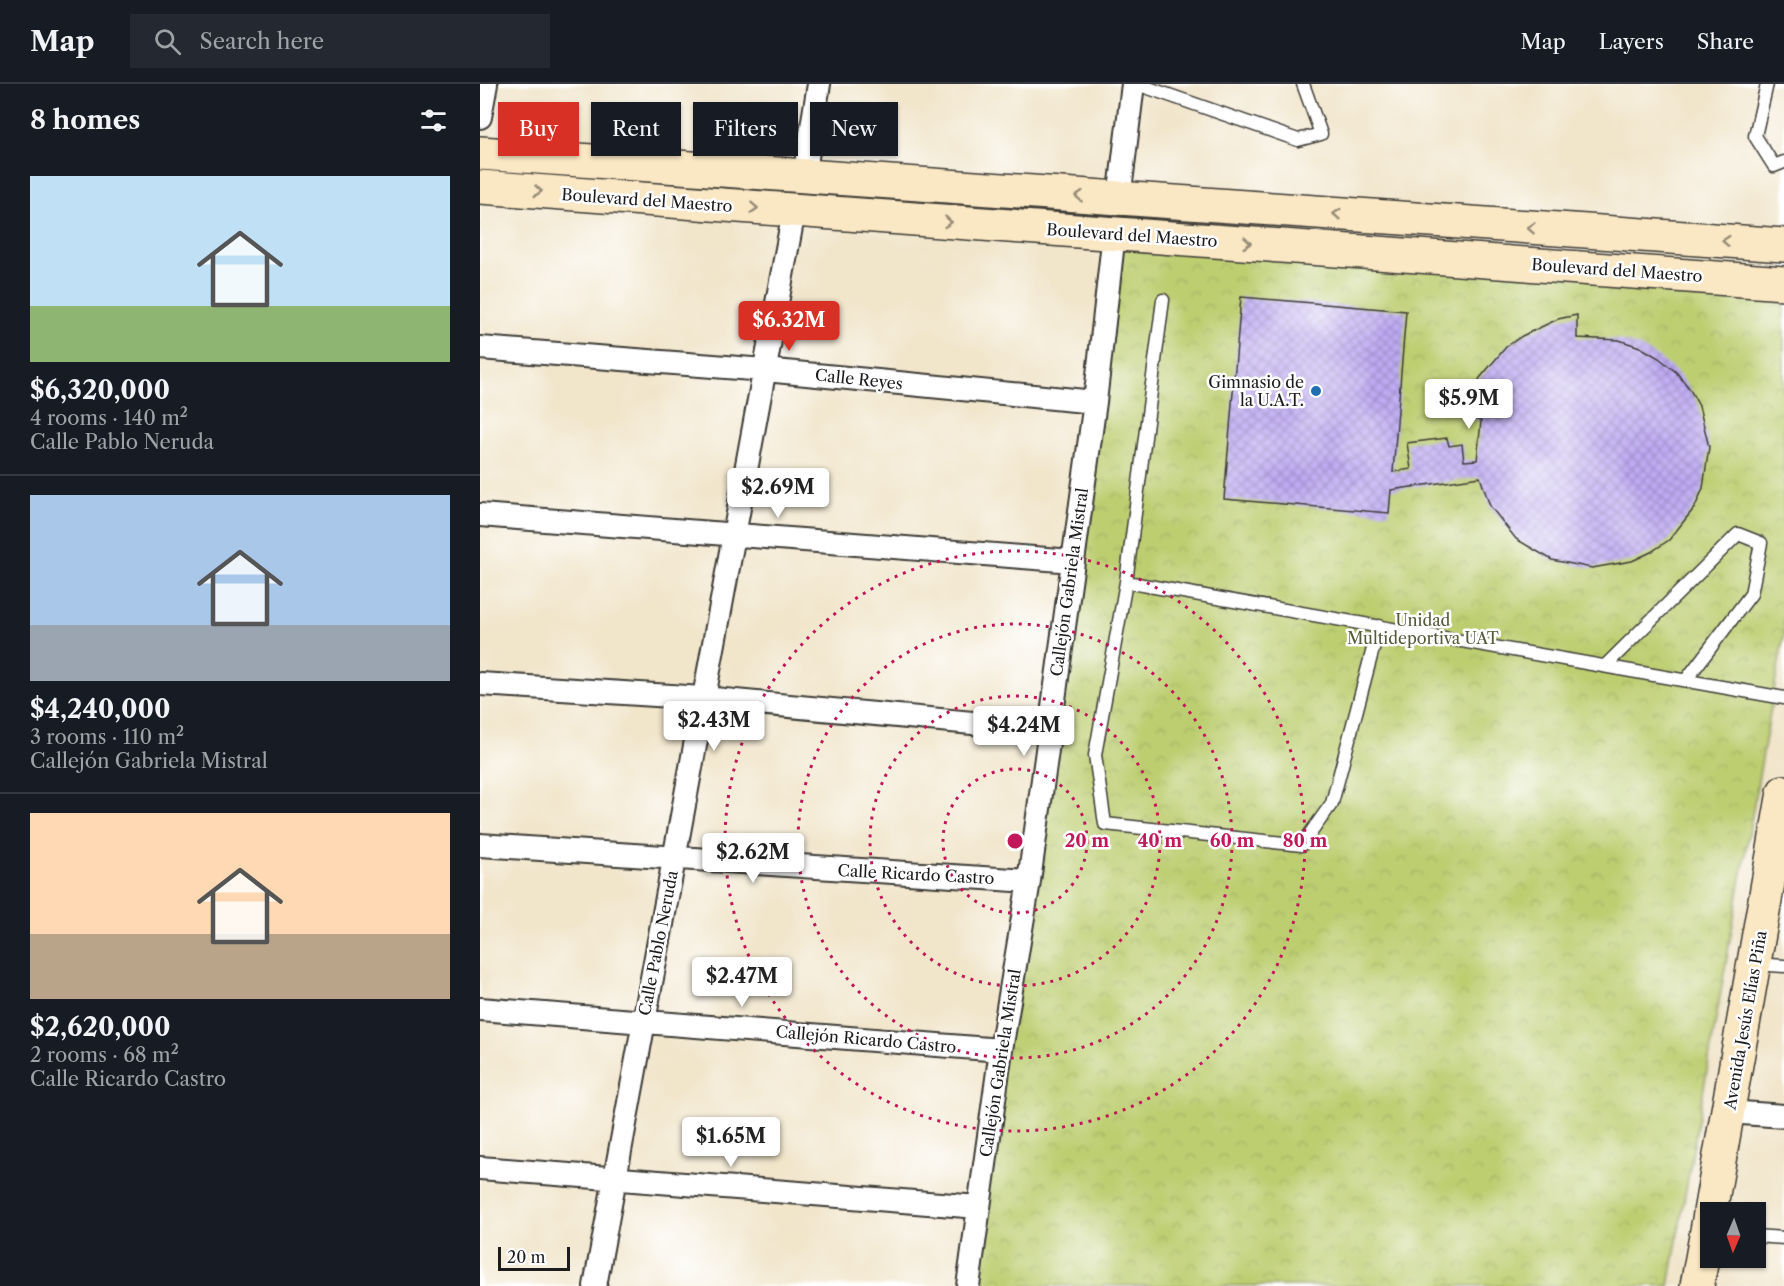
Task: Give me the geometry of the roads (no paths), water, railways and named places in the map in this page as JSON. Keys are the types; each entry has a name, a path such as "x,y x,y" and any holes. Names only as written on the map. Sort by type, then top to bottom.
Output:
{"main road":[{"path":"480,153 1784,246"},
{"name":"Boulevard del Maestro","path":"480,187 1784,283"},
{"name":"Avenida Jesús Elías Piña","path":"1713,1202 1728,1112 1770,965 1784,792"},
{"name":"Avenida Jesús Elías Piña","path":"1697,1286 1700,1268"}],"street":[{"path":"480,117 486,84"},
{"path":"804,176 819,84"},
{"path":"1119,200 1135,84"},
{"name":"Calle Pablo Neruda","path":"595,1286 794,211"},
{"name":"Callejón Gabriela Mistral","path":"968,1286 1001,1050 1029,881 1095,402 1114,233"},
{"name":"Calle Reyes","path":"480,348 765,370 1095,402"},
{"path":"480,515 1073,561"},
{"path":"480,684 704,699 1048,730"},
{"name":"Calle Ricardo Castro","path":"480,845 1029,881"},
{"name":"Callejón Ricardo Castro","path":"480,1009 1001,1050"},
{"path":"1728,1112 1784,1116"},
{"path":"480,1168 979,1207"}],"lane":[{"path":"1135,84 1298,140 1322,134 1303,84"},
{"path":"1767,84 1755,136 1774,166 1784,162"},
{"path":"1163,300 1126,582 1095,755 1105,824 1302,845 1332,803 1379,626"},
{"path":"1605,666 1738,534 1761,543 1751,594 1686,680"},
{"path":"1126,582 1784,698"},
{"path":"1766,1237 1784,1238"}],"place":[{"name":"Gimnasio de la U.A.T.","path":"1316,391"}],"park label":[{"name":"Unidad Multideportiva UAT","path":"1423,629"}]}
